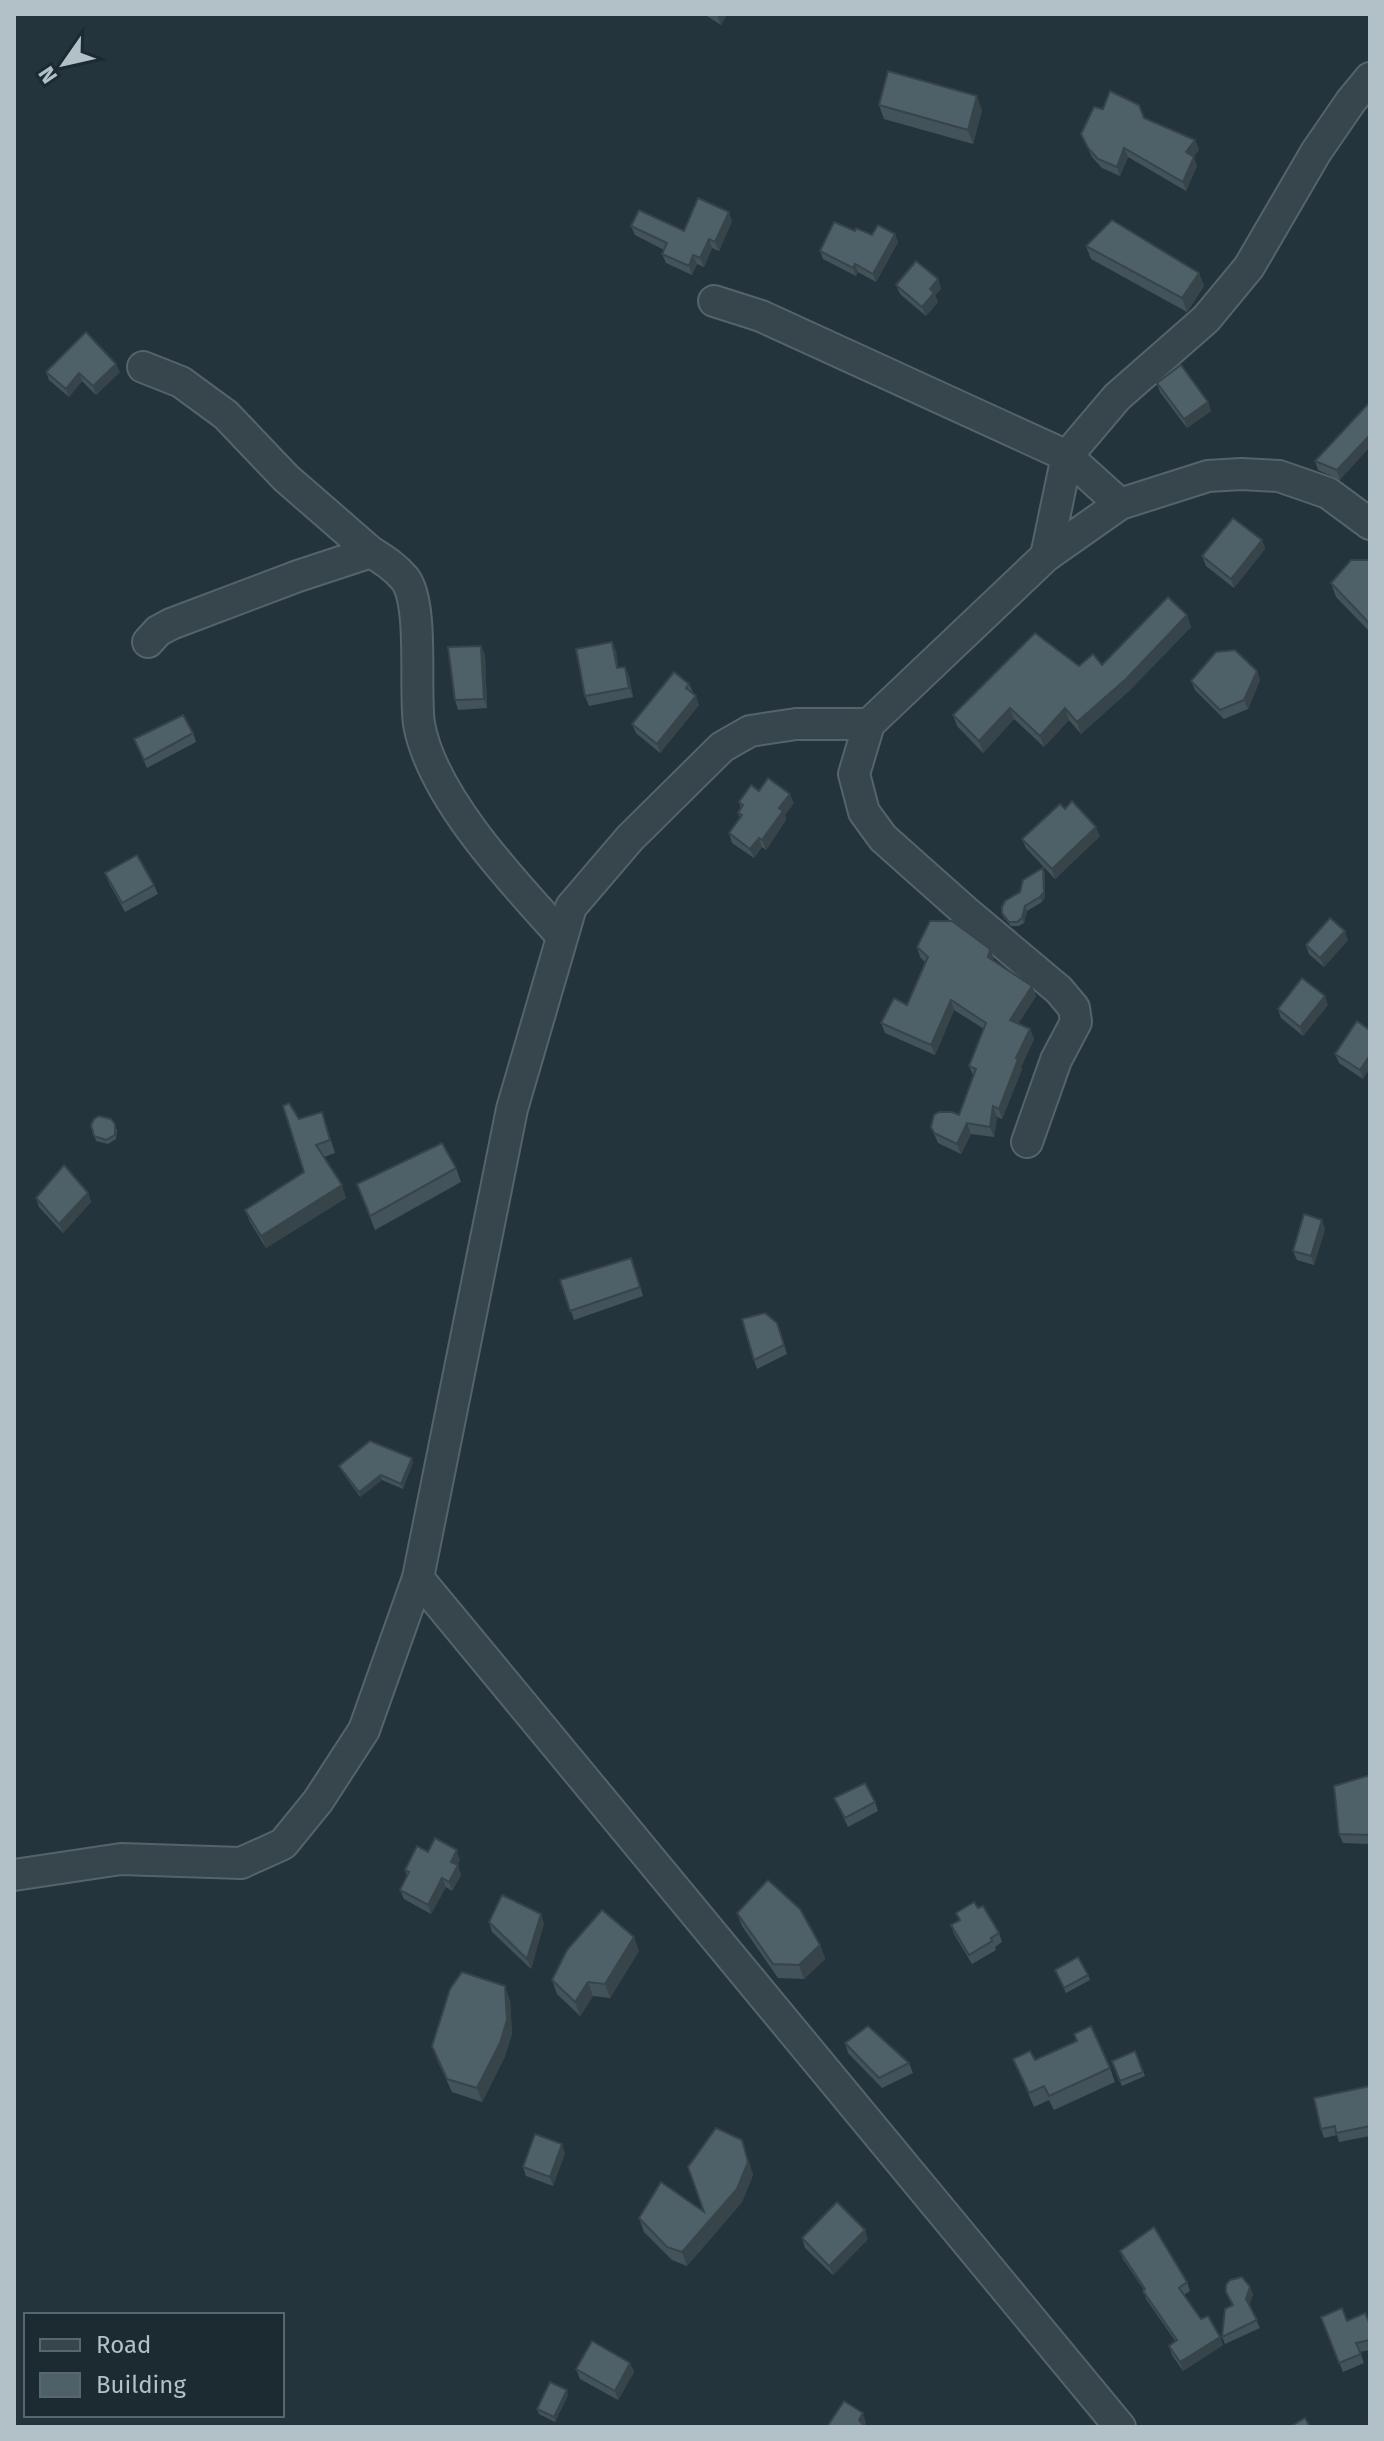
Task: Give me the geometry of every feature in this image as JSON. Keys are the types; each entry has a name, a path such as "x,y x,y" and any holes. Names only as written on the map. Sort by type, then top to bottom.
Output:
{"street":[{"path":"1046,556 1067,456 1117,397 1206,319 1249,267 1316,152 1370,78"},
{"path":"714,301 761,316 1067,456 1120,504"},
{"path":"143,367 181,382 226,415 286,478 371,552 391,564 407,582 413,606 419,720 424,746 449,796 498,865 562,936"},
{"path":"1027,1142 1056,1060 1076,1022 1074,1008 1059,990 883,838 864,812 854,774 869,724 1046,556 1120,504 1208,476 1279,476 1328,493 1370,524"},
{"path":"148,642 158,631 171,624 371,552"},
{"path":"14,1875 121,1859 241,1863 283,1844 318,1801 364,1730 418,1578 512,1109 571,907 630,838 722,747 750,731 796,724 869,724"},
{"path":"418,1578 1120,2427"}],"building":[{"path":"888,71 977,96 968,130 879,105"},
{"path":"1110,91 1139,105 1144,118 1195,140 1186,152 1194,157 1183,182 1124,148 1117,167 1098,159 1088,148 1081,134 1094,107 1103,109"},
{"path":"698,198 729,212 715,242 709,239 700,258 693,255 689,266 662,254 667,243 631,226 639,210 684,231"},
{"path":"1112,220 1199,273 1182,298 1086,246"},
{"path":"834,222 872,235 878,225 895,234 873,274 855,264 853,268 820,251"},
{"path":"916,261 938,279 930,289 934,293 922,307 896,285"},
{"path":"86,332 116,364 93,386 79,373 66,389 46,372"},
{"path":"1181,365 1208,402 1184,419 1157,383"},
{"path":"1370,402 1370,435 1337,470 1315,461"},
{"path":"1233,518 1262,540 1231,579 1202,556"},
{"path":"1351,560 1370,560 1370,624 1331,583"},
{"path":"1168,597 1187,615 1126,679 1077,722 1065,708 1040,736 1010,708 979,741 953,715 1035,633 1079,666 1093,654 1102,665"},
{"path":"612,642 617,668 625,667 629,688 585,696 576,649"},
{"path":"481,646 484,699 455,700 448,647"},
{"path":"1235,650 1257,671 1244,700 1220,710 1191,681 1216,652"},
{"path":"674,672 689,684 686,688 696,696 657,744 632,724"},
{"path":"183,715 193,733 144,760 134,739"},
{"path":"768,778 790,794 779,808 783,811 762,840 759,838 750,849 729,833 742,815 738,813 743,805 739,802 751,785 759,791"},
{"path":"1072,801 1096,827 1052,869 1022,839 1060,804 1065,809"},
{"path":"137,855 154,885 122,903 105,873"},
{"path":"1043,868 1044,892 1025,906 1022,918 1009,922 1002,913 1005,901 1020,892 1023,880"},
{"path":"1330,918 1345,931 1320,958 1306,945"},
{"path":"930,921 952,921 990,949 988,957 1032,986 1010,1020 1030,1029 1016,1058 999,1109 993,1106 990,1127 967,1123 957,1144 934,1133 931,1127 934,1115 939,1112 959,1115 976,1069 969,1066 986,1023 951,1000 931,1045 881,1023 894,998 907,1005 928,957 917,947"},
{"path":"1302,978 1325,996 1300,1027 1278,1009"},
{"path":"1357,1021 1368,1029 1370,1023 1370,1055 1360,1070 1335,1054"},
{"path":"289,1103 299,1119 322,1112 330,1140 316,1145 342,1185 261,1236 245,1210 304,1172 283,1106"},
{"path":"99,1116 111,1119 115,1124 115,1135 106,1140 94,1136 91,1125"},
{"path":"442,1143 456,1168 370,1216 357,1184"},
{"path":"64,1165 88,1193 59,1224 36,1198"},
{"path":"1304,1214 1322,1220 1311,1256 1293,1251"},
{"path":"631,1258 640,1287 570,1311 560,1280"},
{"path":"765,1313 777,1323 784,1345 754,1360 742,1319"},
{"path":"370,1441 412,1458 401,1484 381,1475 359,1492 339,1466"},
{"path":"1370,1775 1370,1835 1339,1834 1334,1786"},
{"path":"865,1783 875,1802 845,1818 834,1798"},
{"path":"435,1838 457,1850 451,1862 458,1865 449,1882 442,1878 428,1905 400,1890 409,1872 405,1870 417,1846 428,1852"},
{"path":"768,1880 800,1909 820,1945 799,1965 773,1964 737,1913"},
{"path":"502,1895 541,1914 527,1959 489,1922"},
{"path":"974,1902 978,1908 983,1906 999,1933 969,1955 951,1925 960,1920 956,1913"},
{"path":"602,1910 634,1937 605,1984 588,1982 575,2002 552,1980 567,1950"},
{"path":"1078,1957 1088,1975 1064,1988 1055,1970"},
{"path":"462,1972 505,1986 507,2020 500,2043 477,2088 447,2079 432,2046 450,1989"},
{"path":"868,2026 909,2063 879,2078 845,2043"},
{"path":"1091,2026 1110,2068 1049,2096 1044,2086 1029,2093 1013,2059 1030,2051 1035,2060 1077,2041 1074,2034"},
{"path":"1135,2051 1143,2072 1120,2081 1112,2061"},
{"path":"1370,2086 1370,2126 1336,2133 1335,2126 1321,2129 1314,2098"},
{"path":"716,2128 742,2140 748,2162 737,2189 682,2252 667,2247 639,2218 661,2182 704,2212 688,2167"},
{"path":"535,2134 562,2144 550,2177 523,2167"},
{"path":"837,2202 865,2230 829,2266 802,2238"},
{"path":"1154,2227 1187,2282 1179,2288 1201,2319 1208,2316 1220,2337 1180,2362 1169,2346 1177,2340 1120,2251"},
{"path":"1242,2277 1250,2287 1246,2299 1257,2320 1222,2337 1225,2309 1233,2305 1226,2285 1230,2280"},
{"path":"1342,2308 1347,2321 1365,2313 1370,2324 1370,2340 1356,2343 1361,2354 1339,2363 1321,2317"},
{"path":"592,2341 630,2363 615,2391 576,2369"},
{"path":"550,2382 567,2390 554,2417 537,2409"},
{"path":"844,2401 863,2413 859,2420 865,2427 827,2427"},
{"path":"1305,2418 1310,2427 1290,2427"}]}
